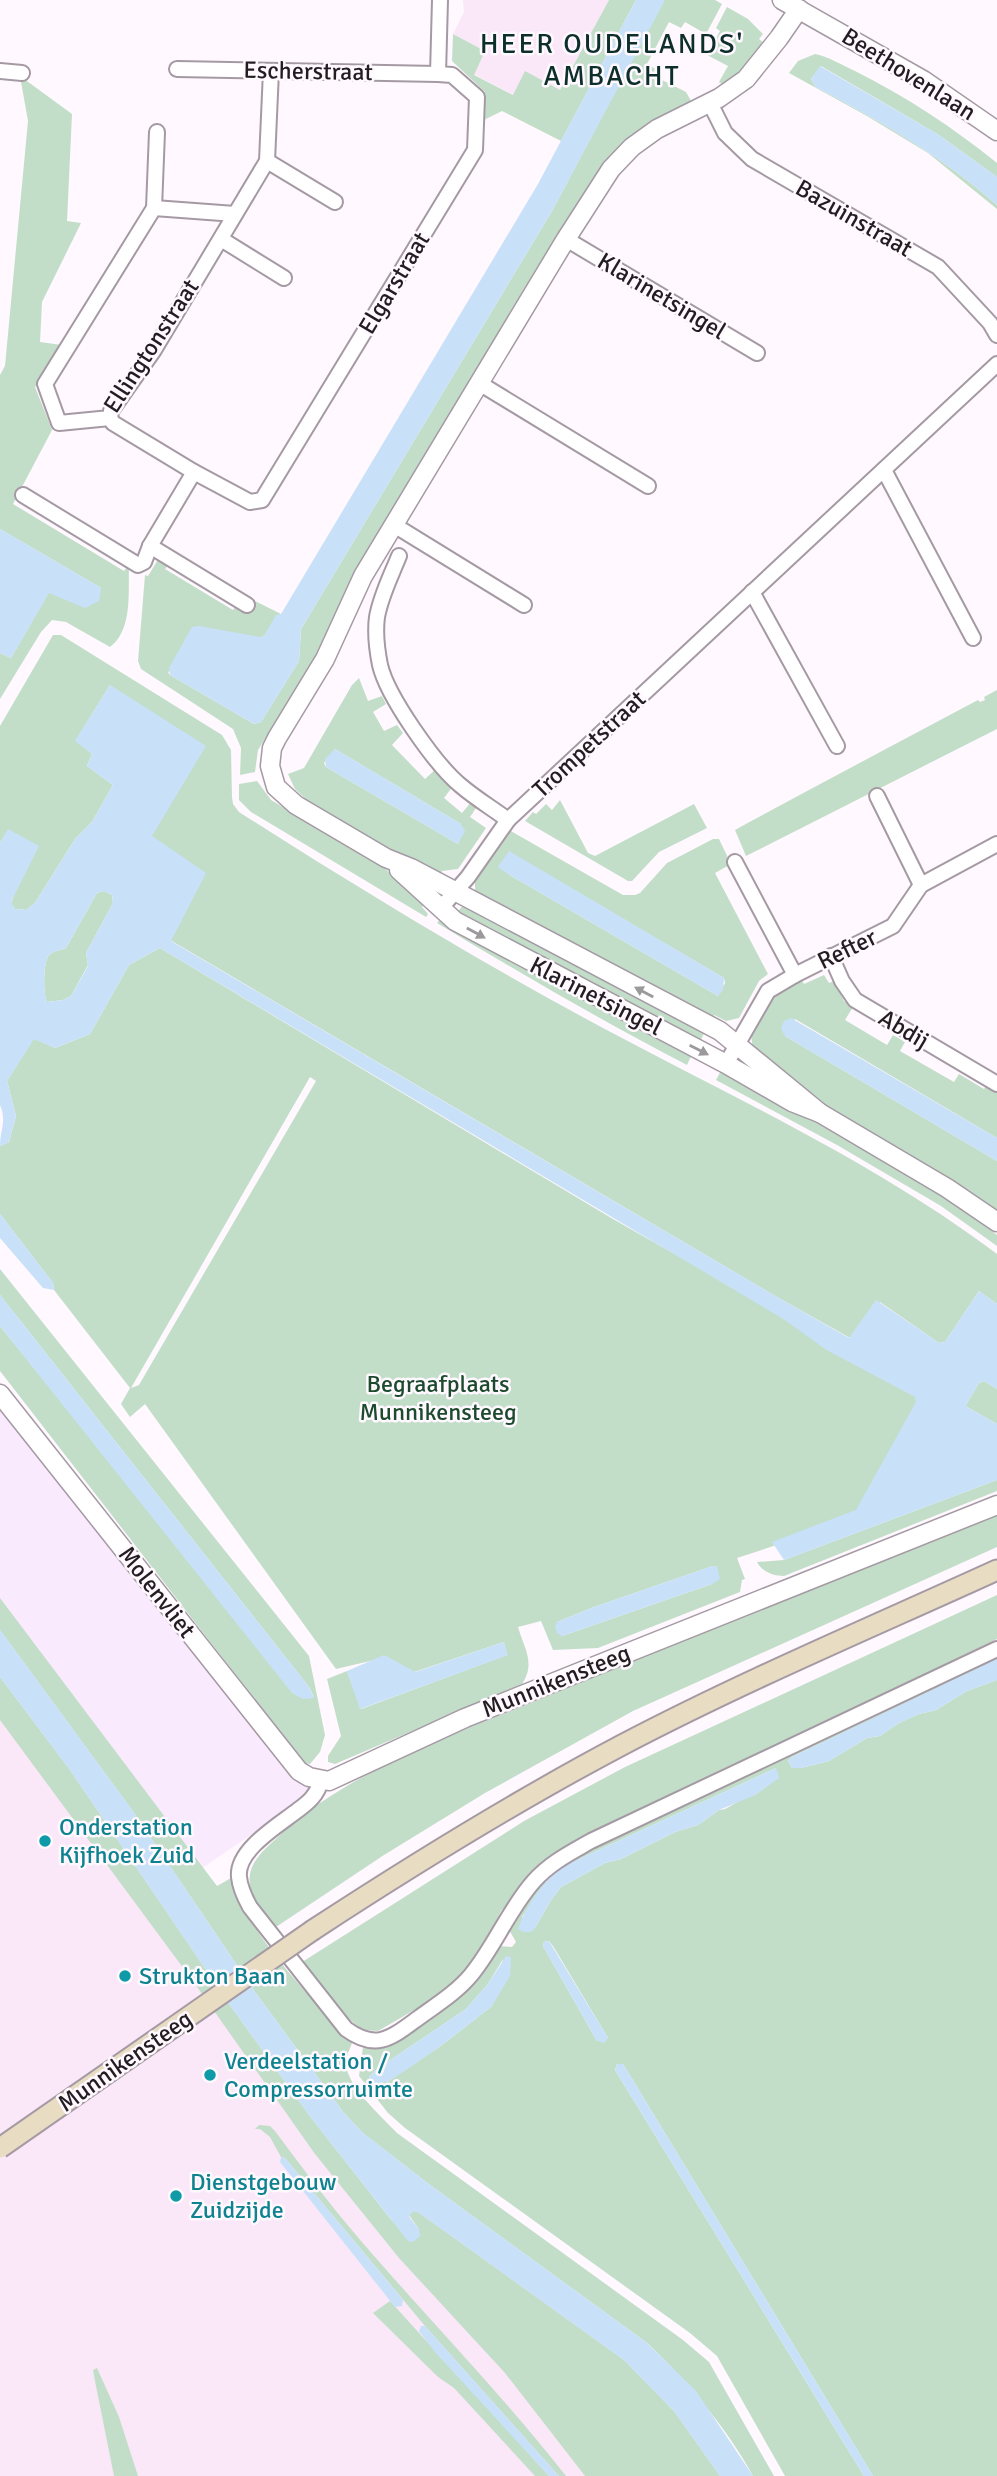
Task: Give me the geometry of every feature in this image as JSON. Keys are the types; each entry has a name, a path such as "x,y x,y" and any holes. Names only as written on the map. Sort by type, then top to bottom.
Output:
{"main road":[{"name":"Munnikensteeg","path":"0,2148 313,1930 466,1833 624,1744 755,1680 997,1570"}],"street":[{"path":"438,74 440,0"},
{"name":"Beethovenlaan","path":"782,0 801,4 923,80 997,131"},
{"name":"Klarinetsingel","path":"801,4 751,74 710,103 656,128 632,147 611,169 363,576 325,659 277,738 269,760 271,773 282,795 386,858 411,868 720,1031 820,1113"},
{"name":"Escherstraat","path":"177,69 438,74"},
{"path":"0,71 22,73"},
{"name":"Ellingtonstraat","path":"157,132 154,208 45,384 59,423 110,418 111,411 154,350 221,239 267,161 271,71"},
{"name":"Elgarstraat","path":"110,418 113,423 194,472 250,502 262,500 475,150 477,97 452,75 438,74"},
{"name":"Bazuinstraat","path":"710,103 725,133 752,159 938,267 990,323 997,335"},
{"path":"267,161 335,202"},
{"path":"154,208 235,214"},
{"path":"221,239 284,278"},
{"name":"Klarinetsingel","path":"566,239 757,354"},
{"name":"Trompetstraat","path":"440,909 468,877 508,820 997,364"},
{"path":"480,383 648,486"},
{"path":"884,470 972,638"},
{"path":"23,495 138,565 144,562 150,546 194,472"},
{"path":"394,525 524,605"},
{"path":"150,546 247,605"},
{"path":"399,556 377,617 380,667 404,714 424,744 459,785 508,820"},
{"path":"752,592 838,746"},
{"path":"877,796 921,884"},
{"name":"Refter","path":"726,1064 768,991 893,926 921,884 997,844"},
{"name":"Klarinetsingel","path":"386,858 455,921 792,1101 820,1113 947,1188 997,1223"},
{"name":"Refter","path":"735,862 795,975"},
{"name":"Abdij","path":"831,956 842,981 855,1000 997,1084"},
{"name":"Molenvliet","path":"0,1394 299,1771 321,1781"},
{"name":"Munnikensteeg","path":"321,1781 338,1777 423,1736 549,1683 997,1505"},
{"path":"321,1781 319,1789 309,1802 251,1848 242,1859 239,1877 242,1892 250,1908 346,2029 361,2040 381,2040 399,2032 451,1995 471,1975 527,1890 555,1861 591,1841 997,1648"}],"shaded area":[{"path":"463,0 609,0 560,90 525,72 514,95 473,74 485,51 453,34 464,12"},
{"path":"0,1399 313,1792 179,1884 0,1645"},
{"path":"0,1646 286,2067 605,2335 731,2476 0,2476"}],"green space":[{"path":"609,0 636,0 561,141 502,111 484,120 485,92 452,61 453,34 485,51 474,75 513,95 525,71 560,90"},
{"path":"664,0 715,0 722,4 706,34 685,22 681,28 669,22 647,64 659,71 656,77 686,92 691,101 640,132 618,150 597,174 411,480 318,653 258,750 255,772 240,775 241,748 233,729 141,669 138,661 145,575 148,576 159,558 169,564 165,569 233,610 237,605 248,611 255,601 281,614 264,636 168,672 254,724 261,722 299,661 301,629 552,211"},
{"path":"727,7 748,19 763,34 759,39 764,43 743,68 723,85 719,82 728,66 707,55 720,31 716,28"},
{"path":"815,54 855,71 911,102 964,137 997,163 997,177 939,135 821,66 811,79 816,87 887,127 933,156 955,171 997,205 997,209 928,153 789,73 798,61"},
{"path":"20,76 72,114 67,221 81,223 42,302 40,342 62,345 35,387 52,430 13,504 124,571 129,565 129,598 123,631 110,647 66,622 52,620 41,632 0,699 0,653 11,658 49,592 101,588 0,529 0,375 5,366 28,121"},
{"path":"53,635 61,635 222,735 231,750 232,797 239,812 510,977 854,1161 951,1221 997,1254 997,1304 979,1291 945,1342 939,1343 880,1302 850,1338 170,940 152,837 110,685 76,740 92,754 87,766 113,785 92,822 75,839 35,903 26,910 15,909 11,903 16,890 8,830 0,843 0,726"},
{"path":"359,678 368,701 382,696 386,704 373,712 384,731 397,725 403,733 392,745 425,779 436,769 453,786 444,798 462,813 472,801 478,805 470,817 486,828 458,869 442,871 438,877 310,803 295,789 288,774 304,768 352,685","holes":["335,749 461,824 458,844 326,767 324,763"]},
{"path":"997,690 997,729 746,856 735,830 978,700 985,700 984,697"},
{"path":"257,781 271,800 378,863 425,902 422,907 428,914 426,917 251,812 239,800 239,784"},
{"path":"560,800 588,853 595,856 694,804 707,828 659,852 632,881 628,881 525,821 546,804 552,810"},
{"path":"509,830 623,895 640,893 667,863 713,839 719,839 731,864 715,873 768,974 759,981 739,1018 726,1021 714,1015 711,1019 475,893 475,879","holes":["508,874 574,890 724,978 725,983 718,996"]},
{"path":"104,891 112,895 113,903 86,953 88,965 71,996 47,1002 44,978 49,955 66,948 97,893"},
{"path":"463,905 706,1029 699,1044 457,913"},
{"path":"441,918 693,1052 687,1065 468,942 437,923"},
{"name":"Begraafplaats Munnikensteeg","path":"160,948 613,1219 927,1397 865,1516 737,1558 745,1579 742,1580 740,1592 598,1648 553,1650 541,1621 518,1627 528,1662 522,1684 335,1764 328,1762 328,1756 341,1736 327,1679 347,1671 361,1709 507,1655 504,1642 414,1672 387,1657 336,1669 145,1404 130,1417 121,1404 130,1388 54,1290 53,1283 0,1214 0,1146 9,1142 16,1116 7,1081 34,1038 55,1048 90,1034 129,965","holes":["310,1077 316,1081 139,1385 131,1388","713,1566 712,1584 562,1636 557,1622"]},
{"path":"824,975 829,983 834,981 844,1001 853,1007 845,1020 887,1045 893,1035 905,1042 900,1051 954,1082 959,1074 984,1089 986,1086 997,1092 997,1138 795,1019 785,1036 997,1161 997,1213 795,1088 753,1049 751,1035 773,997 802,980 804,984"},
{"path":"722,1069 900,1170 972,1215 997,1235 997,1246 941,1206 837,1145 716,1080"},
{"path":"0,1269 309,1656 325,1735 320,1752 310,1764 304,1763 0,1371 0,1326 76,1420 314,1697 309,1687 0,1295"},
{"path":"984,1381 997,1389 997,1424 967,1407 979,1383"},
{"path":"997,1480 997,1491 784,1576 768,1573 757,1562 784,1560"},
{"path":"997,1515 997,1547 633,1711 485,1793 384,1855 273,1929 257,1906 250,1880 254,1863 260,1854 313,1808 379,1768 451,1735 668,1645"},
{"path":"997,1595 997,1639 638,1813 522,1886 501,1911 482,1948 456,1981 423,2005 378,2031 362,2030 330,2003 299,1964 524,1821 625,1767"},
{"path":"0,1598 217,1886 231,1878 251,1921 282,1965 352,2043 346,2059 348,2074 367,2101 397,2133 683,2340 709,2362 774,2476 753,2476 732,2441 705,2405 647,2343 426,2182 363,2133 344,2113 255,1992 132,1810 0,1630"},
{"path":"997,1654 997,1660 788,1761 792,1768 801,1768 829,1761 867,1738 880,1736 899,1723 936,1710 967,1691 997,1680 997,2476 873,2476 623,2064 617,2064 615,2070 864,2476 785,2476 717,2356 690,2333 405,2128 388,2113 359,2076 363,2047 383,2045 420,2026 454,1995 497,1946 512,1947 516,1942 508,1928 542,1878 578,1854","holes":["776,1768 776,1779 755,1795 719,1810 698,1825 675,1832 621,1859 605,1863 561,1887 535,1928 522,1917 549,1878 562,1867","549,1941 553,1946 608,2038 597,2041 543,1946 544,1942","503,1959 492,2006 442,2045 387,2082 375,2082 369,2077 466,2009 488,1984"]},
{"path":"0,1677 70,1770 232,2008 309,2115 392,2221 419,2229 409,2215 418,2212 624,2360 674,2411 720,2476 585,2476 505,2373 399,2258 315,2154 195,1984 0,1720"},
{"path":"259,2125 270,2126 275,2131 350,2228 517,2416 566,2476 559,2476 425,2326 285,2158 281,2157 270,2137 260,2129 255,2129"},
{"path":"390,2301 549,2476 535,2476 454,2388 438,2377 373,2313"},
{"path":"97,2368 119,2417 138,2476 114,2476 93,2370"}],"water":[{"path":"636,0 664,2 552,211 301,629 299,661 261,722 254,724 170,675 169,668 192,627 260,637 264,636 276,615 281,614 538,184"},
{"path":"820,66 939,135 997,177 997,205 955,171 910,141 816,87 811,79"},
{"path":"0,529 101,588 99,601 85,608 49,593 11,658 0,653"},
{"path":"110,685 206,746 152,836 206,873 171,941 849,1338 876,1300 939,1343 945,1342 979,1291 997,1304 997,1389 984,1381 979,1383 967,1407 997,1424 997,1480 784,1560 772,1542 856,1510 916,1402 915,1397 825,1349 785,1320 160,948 129,965 90,1034 55,1048 34,1039 7,1081 16,1116 9,1142 0,1146 3,1121 0,1105 0,843 8,829 39,846 11,902 15,909 26,910 35,903 75,839 92,822 113,785 87,766 92,754 75,741","holes":["104,891 112,895 113,903 86,953 88,966 71,996 47,1002 44,978 49,955 66,948 97,893"]},
{"path":"335,749 461,824 465,831 458,844 326,767 325,759"},
{"path":"509,851 724,978 723,990 718,996 508,874 498,867"},
{"path":"791,1018 997,1138 997,1161 785,1036 781,1029 784,1021"},
{"path":"0,1214 53,1283 54,1290 43,1288 0,1238"},
{"path":"0,1295 309,1687 314,1698 303,1699 292,1693 0,1326"},
{"path":"717,1566 720,1579 712,1584 562,1636 557,1633 557,1622"},
{"path":"0,1630 132,1810 255,1992 344,2113 363,2133 426,2182 647,2343 696,2391 753,2476 720,2476 674,2411 624,2360 418,2212 412,2212 409,2217 419,2229 420,2236 413,2242 408,2241 309,2115 232,2008 70,1770 0,1677"},
{"path":"504,1642 508,1655 360,1709 347,1671 384,1655 415,1672"},
{"path":"997,1659 997,1680 967,1691 936,1710 899,1723 880,1736 867,1738 829,1761 792,1768 788,1761 792,1757"},
{"path":"776,1768 779,1778 755,1795 719,1810 698,1825 675,1832 621,1859 605,1863 561,1887 531,1932 518,1929 525,1911 536,1895 562,1867"},
{"path":"549,1941 608,2038 604,2043 597,2041 543,1946 544,1942"},
{"path":"506,1956 511,1957 510,1976 492,2006 403,2072 387,2082 372,2083 369,2077 377,2069 466,2009 488,1984"},
{"path":"617,2064 623,2064 873,2476 864,2476 615,2070"},
{"path":"281,2157 285,2158 403,2300 402,2306 395,2307 280,2162"},
{"path":"421,2326 425,2326 559,2476 549,2476 435,2352 419,2331"}],"place":[{"name":"Onderstation Kijfhoek Zuid","path":"45,1841"},
{"name":"Strukton Baan","path":"125,1976"},
{"name":"Verdeelstation / Compressorruimte","path":"210,2075"},
{"name":"Dienstgebouw Zuidzijde","path":"176,2196"}],"district":[{"name":"HEER OUDELANDS' AMBACHT","path":"612,59"}]}
